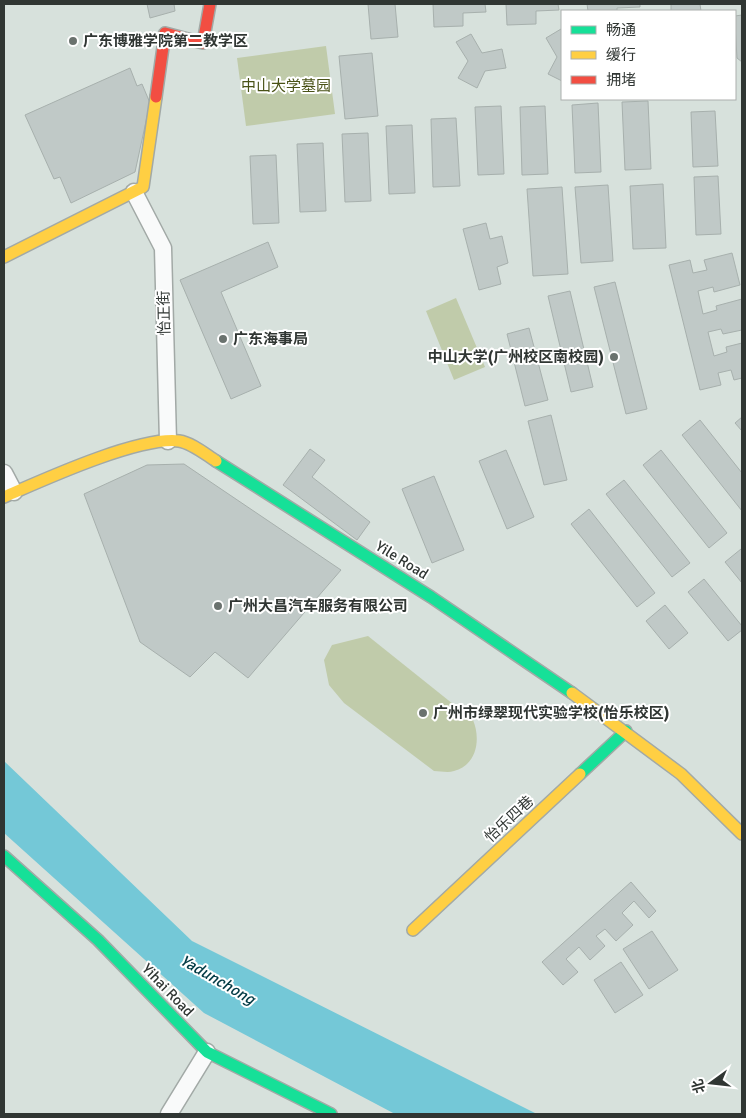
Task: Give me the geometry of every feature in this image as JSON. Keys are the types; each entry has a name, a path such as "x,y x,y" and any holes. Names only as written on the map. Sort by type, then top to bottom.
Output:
{"street":[{"path":"4,257 144,187 165,33 203,43 210,4"},
{"name":"怡正街","path":"134,192 163,248 168,441"},
{"name":"Yile Road","path":"9,495 100,459 168,441 180,441 202,452 469,620 626,731 690,782 742,834"},
{"path":"4,473 9,495"},
{"name":"怡乐四巷","path":"412,930 626,731"},
{"name":"Yihai Road","path":"4,856 98,940 208,1052 331,1114"},
{"path":"169,1114 208,1052"}],"green space":[{"name":"中山大学墓园","path":"326,46 335,114 246,126 237,58"},
{"path":"456,298 485,367 454,380 426,311"},
{"path":"368,636 473,720 477,743 472,757 462,768 452,772 434,771 344,703 329,685 324,660 332,645"}],"water":[{"name":"Yadunchong","path":"4,761 192,941 537,1114 395,1114 204,1013 4,833"}],"building":[{"path":"147,4 174,4 175,11 150,18"},
{"path":"368,4 395,4 398,37 371,39"},
{"path":"433,4 485,4 486,12 463,13 463,26 434,27"},
{"path":"506,4 558,4 559,10 536,11 536,24 507,25"},
{"path":"587,4 640,4 640,7 617,8 617,10 588,10"},
{"path":"671,4 700,4 701,10 671,10"},
{"path":"742,15 742,62 737,58 736,16"},
{"path":"561,29 561,80 548,74 557,57 546,38"},
{"path":"471,34 482,53 502,49 506,68 485,71 477,88 458,78 468,61 456,42"},
{"path":"372,53 378,116 345,119 339,56"},
{"path":"130,68 137,86 142,84 150,103 135,172 71,203 60,177 54,179 25,115"},
{"path":"648,101 651,169 625,170 622,102"},
{"path":"598,103 601,172 575,173 572,105"},
{"path":"501,106 504,174 478,175 475,107"},
{"path":"545,106 548,174 522,175 520,107"},
{"path":"715,111 718,166 693,167 691,112"},
{"path":"456,118 460,186 433,187 431,119"},
{"path":"412,125 415,193 389,194 386,126"},
{"path":"368,133 371,201 345,202 342,134"},
{"path":"323,143 326,211 300,212 297,144"},
{"path":"276,155 279,223 253,224 250,156"},
{"path":"718,176 721,234 696,235 694,177"},
{"path":"663,184 666,248 633,249 630,186"},
{"path":"608,185 613,261 581,263 575,187"},
{"path":"562,187 568,274 533,276 527,189"},
{"path":"486,223 490,239 502,236 508,263 497,267 501,284 479,290 463,229"},
{"name":"广东海事局","path":"268,242 278,267 221,292 261,386 231,399 180,280"},
{"path":"732,253 740,285 714,292 713,287 698,291 703,314 717,310 716,306 742,299 742,330 723,334 721,329 708,332 714,356 727,352 726,347 742,343 742,378 734,380 731,370 718,373 721,385 700,390 669,265 690,260 693,273 707,270 704,260"},
{"path":"615,282 647,409 626,414 594,287"},
{"path":"570,291 593,387 571,392 548,296"},
{"path":"529,328 548,400 525,406 507,334"},
{"path":"551,415 567,480 544,485 528,421"},
{"path":"742,417 742,431 735,423"},
{"path":"700,420 742,473 742,511 682,435"},
{"path":"310,449 325,460 312,477 370,522 357,540 283,485"},
{"path":"506,450 534,517 507,529 479,461"},
{"path":"661,450 727,533 709,548 643,465"},
{"name":"广州大昌汽车服务有限公司","path":"184,464 341,570 248,678 215,652 190,677 140,642 84,494 147,465"},
{"path":"434,476 464,550 432,563 402,489"},
{"path":"624,480 690,563 672,577 606,494"},
{"path":"589,509 655,593 637,607 571,524"},
{"path":"742,550 742,583 725,562"},
{"path":"704,579 742,626 742,630 728,641 688,592"},
{"path":"665,605 688,633 669,649 646,621"},
{"path":"631,882 656,911 649,918 634,901 622,913 633,925 616,941 605,929 596,936 605,946 590,960 579,947 566,959 578,972 563,985 542,962"},
{"path":"652,931 678,970 649,989 623,949"},
{"path":"621,962 643,995 615,1013 594,980"}],"traffic: fast":[{"path":"216,461 431,597 572,693"},
{"path":"580,774 626,731"},
{"path":"4,856 98,940 207,1052 331,1114"}],"traffic: slow":[{"path":"4,257 143,187 156,97"},
{"path":"4,497 42,480 116,452 162,441 184,442 216,461"},
{"path":"572,693 681,774 742,834"},
{"path":"413,930 580,774"}],"traffic: jam":[{"path":"156,97 165,33 203,43 210,4"}],"place":[{"name":"广东博雅学院第二教学区","path":"73,41"},
{"name":"广东海事局","path":"223,339"},
{"name":"中山大学(广州校区南校园)","path":"614,357"},
{"name":"广州大昌汽车服务有限公司","path":"218,606"},
{"name":"广州市绿翠现代实验学校(怡乐校区)","path":"423,713"}]}
